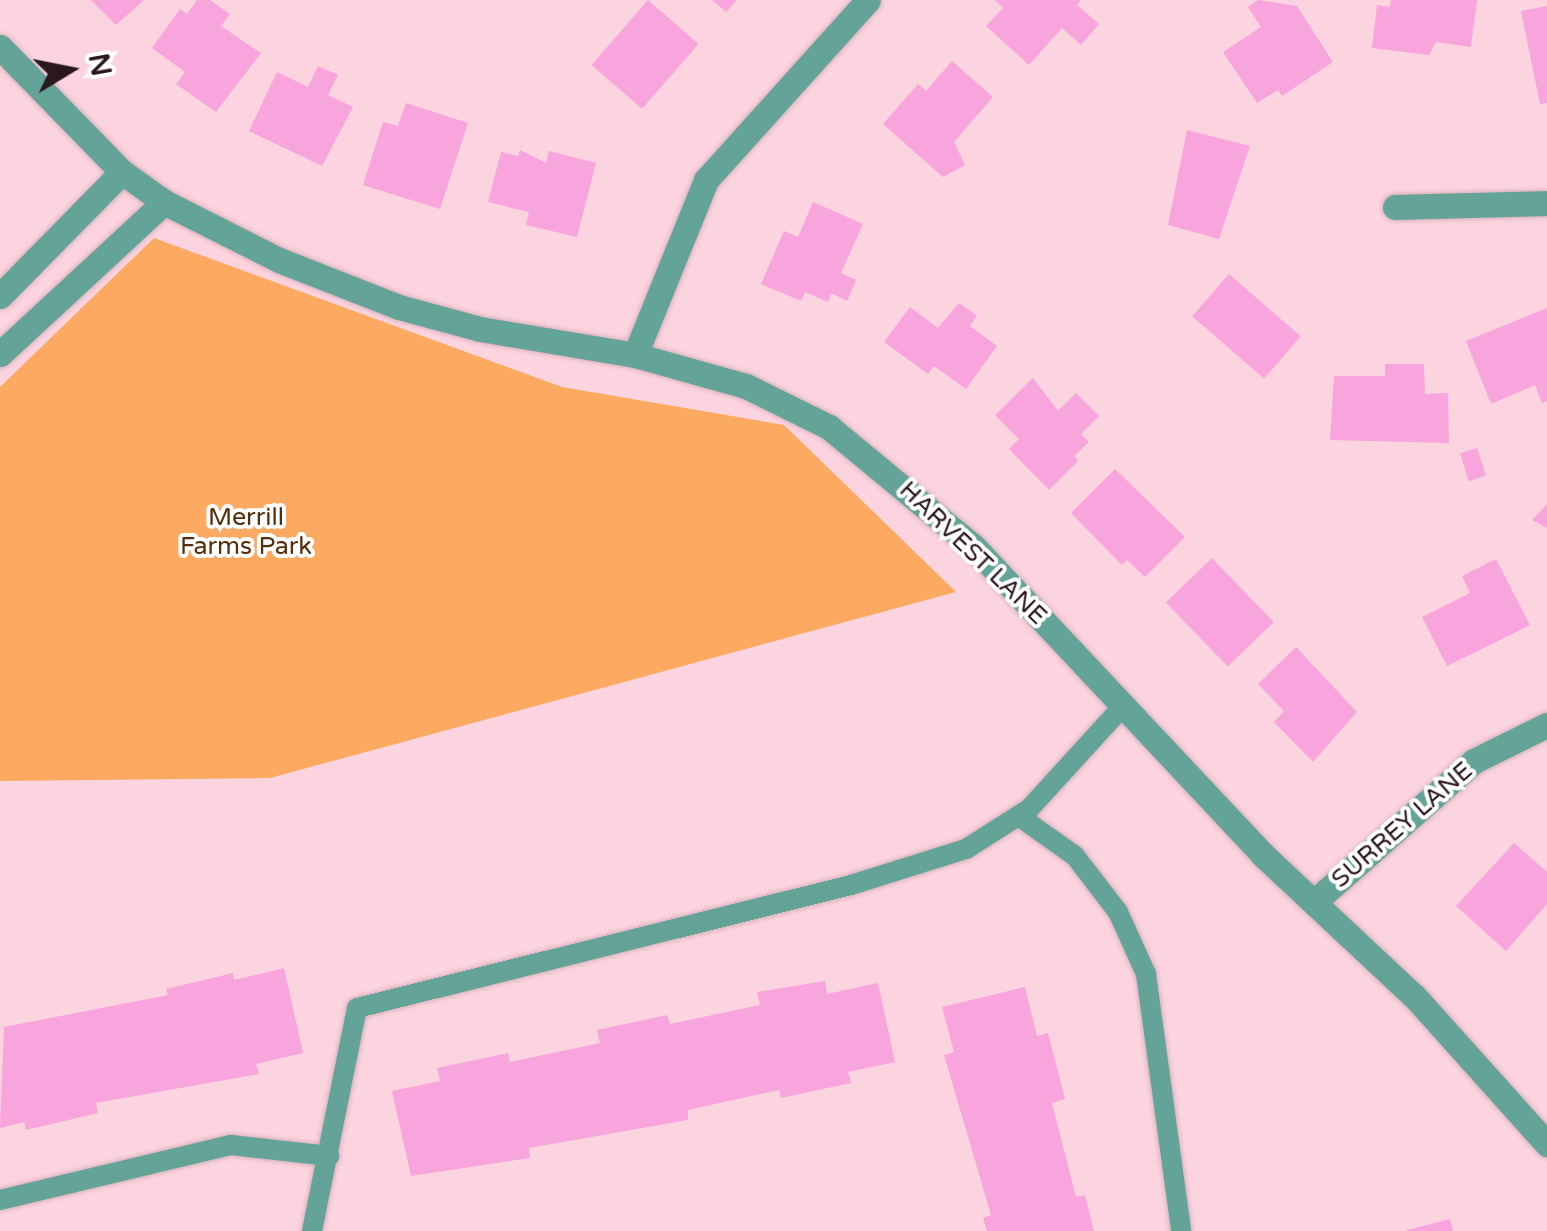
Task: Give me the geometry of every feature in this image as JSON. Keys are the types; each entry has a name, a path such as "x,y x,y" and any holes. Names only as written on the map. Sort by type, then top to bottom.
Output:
{"street":[{"path":"636,355 706,180 868,0"},
{"name":"HARVEST LANE","path":"0,47 122,172 164,202 279,260 398,308 480,329 636,355 746,386 829,427 974,546 1314,902 1415,996 1547,1144"},
{"path":"0,296 122,172"},
{"path":"0,354 164,202"},
{"path":"1395,207 1547,204"},
{"name":"SURREY LANE","path":"1314,902 1474,761 1547,725"}],"lane":[{"path":"312,1231 356,1008 851,885 966,849 1020,817 1123,706"},
{"path":"1020,817 1075,856 1118,912 1146,974 1181,1231"},
{"path":"0,1200 231,1145 329,1156"}],"green space":[{"name":"Merrill Farms Park","path":"154,238 562,387 784,425 956,592 270,778 0,781 0,387"}],"building":[{"path":"91,0 144,0 116,25"},
{"path":"197,0 210,0 230,14 221,26 261,53 216,112 176,84 185,72 152,48 180,9 187,14"},
{"path":"648,0 699,44 642,109 592,65"},
{"path":"712,0 737,0 726,12"},
{"path":"995,0 1081,0 1077,5 1099,24 1081,45 1062,28 1029,65 986,26 1003,8"},
{"path":"1258,0 1297,6 1333,62 1282,96 1278,90 1257,103 1223,52 1261,27 1248,7"},
{"path":"1391,0 1477,0 1471,47 1436,42 1429,55 1372,48 1377,5 1390,7"},
{"path":"1547,6 1547,103 1540,104 1521,11"},
{"path":"952,61 993,97 954,142 965,165 943,177 883,124 918,84 926,91"},
{"path":"318,66 338,75 328,95 353,107 322,166 249,131 277,72 308,87"},
{"path":"406,103 468,123 440,209 363,185 383,122 398,126"},
{"path":"1187,130 1250,146 1219,239 1168,225"},
{"path":"520,150 546,163 549,151 596,163 577,237 526,225 529,212 488,202 501,152 518,156"},
{"path":"813,202 863,224 841,273 856,280 847,301 831,293 828,302 805,292 801,301 761,284 784,231 798,237"},
{"path":"1229,274 1301,336 1264,379 1192,316"},
{"path":"959,303 977,316 970,326 997,346 966,389 934,366 928,374 884,342 910,307 938,328"},
{"path":"1547,308 1547,401 1542,403 1535,385 1491,404 1466,341"},
{"path":"1385,364 1424,364 1425,394 1448,393 1449,443 1330,440 1334,376 1385,376"},
{"path":"1033,378 1058,411 1076,393 1099,416 1081,434 1089,442 1074,456 1078,461 1049,490 1009,449 1019,439 995,415"},
{"path":"1477,448 1486,476 1469,481 1460,454"},
{"path":"1115,469 1185,537 1145,577 1127,560 1122,565 1071,513"},
{"path":"1547,504 1547,528 1532,520"},
{"path":"1212,558 1274,622 1228,666 1166,602"},
{"path":"1496,559 1530,625 1447,666 1422,617 1470,593 1462,576"},
{"path":"1296,647 1357,712 1313,762 1274,722 1284,711 1258,684"},
{"path":"1514,843 1547,872 1547,904 1506,951 1456,906"},
{"path":"284,968 303,1053 256,1064 259,1074 96,1103 98,1113 26,1130 24,1122 0,1128 4,1027 168,995 166,989 233,973 234,980"},
{"path":"825,981 827,994 878,983 895,1062 848,1072 851,1083 781,1098 779,1090 688,1110 688,1120 529,1148 530,1158 411,1176 392,1091 440,1081 437,1068 508,1053 510,1062 600,1043 597,1030 667,1015 670,1024 760,1005 757,992"},
{"path":"1025,987 1037,1036 1048,1033 1065,1099 1052,1103 1076,1197 1085,1195 1094,1231 987,1231 983,1218 991,1215 944,1055 954,1052 942,1007"},
{"path":"1450,1219 1453,1231 1407,1231 1407,1230"}]}
